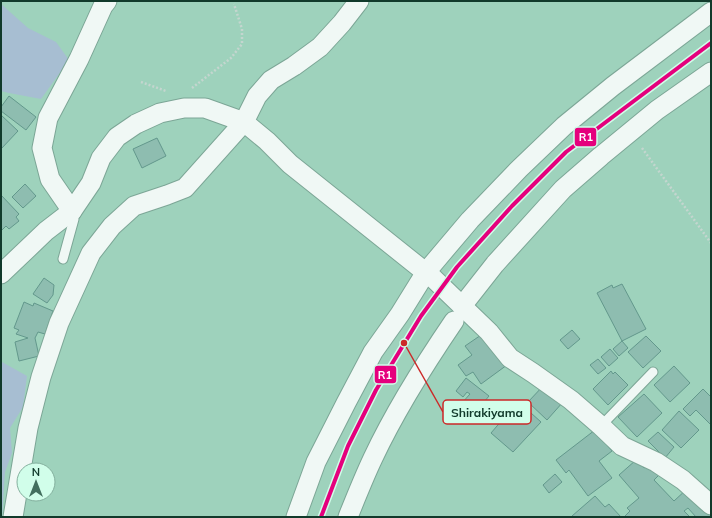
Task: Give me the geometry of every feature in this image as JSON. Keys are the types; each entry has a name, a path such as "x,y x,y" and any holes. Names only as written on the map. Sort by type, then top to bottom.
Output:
{"street":[{"path":"13,517 28,428 41,377 59,323 91,253 112,226 134,206 185,188 244,122 257,96 271,80 294,66 320,47 360,1"},
{"path":"72,211 50,179 42,148 48,118 78,59 103,3"},
{"path":"296,517 316,462 373,352 400,314 426,272 470,220 519,169 564,126 613,86 711,12"},
{"path":"348,517 372,459 408,392 427,360 458,314 495,264 563,189 630,132 711,72"},
{"path":"1,274 46,231 72,211 91,183 101,158 117,136 136,124 160,113 184,108 205,108 244,122 290,164 434,279 458,314 489,332 510,358 571,400 622,446 656,462 683,480 711,505"}],"lane":[{"path":"62,259 74,219 72,211"},
{"path":"600,426 653,372"}],"path":[{"path":"184,108 187,92 231,58 242,44 242,28 234,4"},
{"path":"141,82 164,91 172,91"},
{"path":"630,132 711,243"}],"shaded area":[{"path":"1,4 28,28 56,42 69,60 41,99 1,91"},
{"path":"1,362 27,376 23,407 10,428 12,453 5,472 2,517 1,517"}],"building":[{"path":"9,96 36,117 26,130 1,111 1,107"},
{"path":"1,115 18,131 1,149"},
{"path":"157,138 166,156 142,168 133,149"},
{"path":"25,184 36,196 23,208 12,197"},
{"path":"1,195 19,214 16,217 19,221 9,229 6,226 1,231"},
{"path":"44,278 54,285 53,295 47,303 33,294"},
{"path":"622,284 646,329 622,341 597,293 612,285 613,288"},
{"path":"24,302 33,306 34,303 53,311 45,334 38,332 35,338 39,356 19,361 15,342 28,338 16,334 19,330 14,328"},
{"path":"572,330 580,339 568,349 560,340"},
{"path":"484,333 507,365 481,384 473,372 466,376 458,365 472,355 465,346"},
{"path":"646,336 661,351 643,368 628,352"},
{"path":"622,341 628,348 619,356 613,349"},
{"path":"610,349 618,358 609,366 601,357"},
{"path":"598,359 606,368 598,374 590,365"},
{"path":"674,366 690,383 670,402 654,385"},
{"path":"611,371 613,374 615,372 628,385 608,405 593,389"},
{"path":"466,378 489,396 474,414 461,404 470,394 467,392 463,397 456,391"},
{"path":"544,385 563,402 547,420 528,402"},
{"path":"703,389 711,397 711,425 696,410 690,416 683,409"},
{"path":"644,394 662,413 637,437 618,417"},
{"path":"521,404 541,422 513,452 491,433 503,419 507,422 512,417 510,416"},
{"path":"679,411 699,430 681,448 662,430"},
{"path":"595,430 612,451 599,461 612,478 588,496 569,470 566,473 556,460"},
{"path":"658,432 674,447 665,458 648,441"},
{"path":"636,460 644,468 649,464 659,475 654,480 674,501 688,488 711,514 711,517 696,517 688,508 684,511 690,517 624,517 630,511 627,508 639,498 619,475"},
{"path":"555,474 562,482 549,493 543,485"},
{"path":"595,496 605,507 609,504 621,517 572,516"}],"transit line":[{"name":"R1","path":"321,517 348,446 376,390 421,316 457,267 512,206 566,152 711,43"}],"place":[{"name":"Shirakiyama","path":"404,343"}]}
